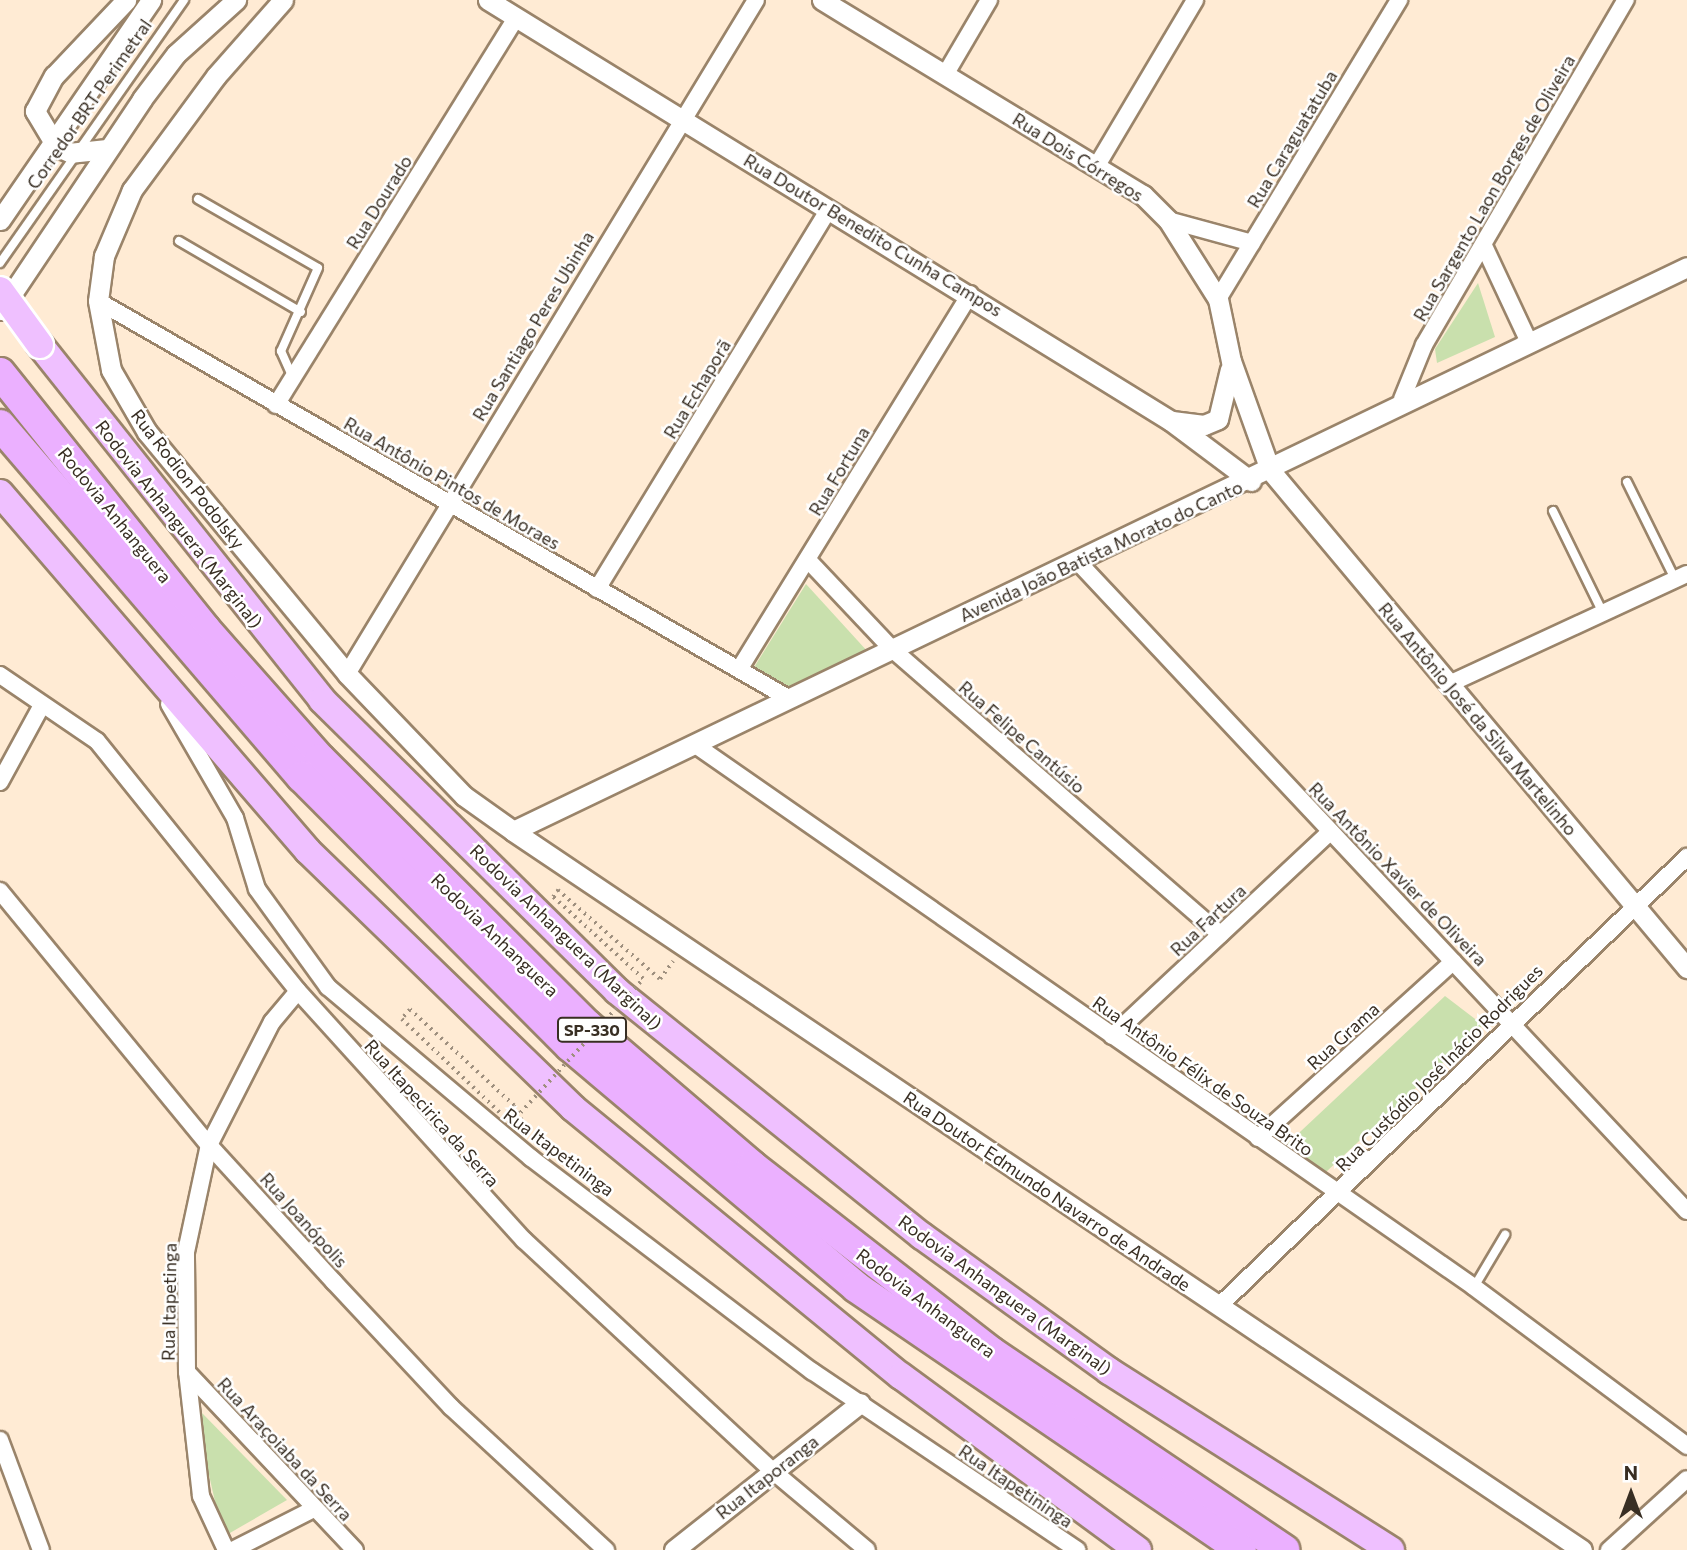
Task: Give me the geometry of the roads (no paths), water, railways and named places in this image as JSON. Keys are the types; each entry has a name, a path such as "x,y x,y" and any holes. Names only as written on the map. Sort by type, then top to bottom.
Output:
{"highway":[{"name":"Rodovia Anhanguera (Marginal)","path":"0,290 40,345 322,700 617,991 922,1237 1110,1371 1391,1550"},
{"name":"Rodovia Anhanguera","path":"0,349 10,378 205,629 320,759 587,1025 752,1166 991,1352 1284,1550"},
{"name":"Rodovia Anhanguera","path":"0,425 302,777 570,1046 856,1287 952,1356 1241,1550"},
{"path":"0,493 307,851 573,1108 901,1377 1138,1550"},
{"path":"952,1356 1211,1550"}],"street":[{"path":"107,149 71,153 51,141 35,111 41,95 125,0"},
{"path":"0,220 51,141 151,0"},
{"path":"0,311 107,149 176,54 236,0"},
{"name":"Rua Rodion Podolsky","path":"283,0 216,76 132,190 104,256 98,301 111,370 147,432 346,674 447,780 513,831"},
{"name":"Rua Doutor Benedito Cunha Campos","path":"488,0 970,294 1171,421 1251,481"},
{"name":"Rua Santiago Peres Ubinha","path":"346,674 681,118 756,0"},
{"name":"Rua Dois Córregos","path":"822,0 1143,195 1168,220 1218,299 1231,361 1270,470"},
{"path":"945,75 989,0"},
{"path":"1096,167 1195,0"},
{"name":"Rua Caraguatatuba","path":"1218,299 1399,0"},
{"name":"Rua Sargento Laon Borges de Oliveira","path":"1402,399 1424,345 1626,0"},
{"name":"Rua Dourado","path":"276,405 516,18"},
{"name":"Rua Echaporã","path":"597,589 830,209"},
{"path":"1168,220 1252,243"},
{"path":"1484,246 1529,342"},
{"name":"Avenida João Batista Morato do Canto","path":"513,831 892,649 1080,564 1251,481 1402,399 1687,267"},
{"name":"Rua Fortuna","path":"740,668 970,294"},
{"name":"Rua Antônio Pintos de Moraes","path":"98,301 788,698"},
{"path":"1214,453 1218,419 1227,401 1231,361"},
{"path":"1171,421 1204,425 1218,419 1255,429"},
{"name":"Rua Antônio José da Silva Martelinho","path":"1270,470 1687,968"},
{"name":"Rua Felipe Cantúsio","path":"808,560 892,649 1220,934"},
{"name":"Rua Antônio Xavier de Oliveira","path":"1080,564 1453,962 1514,1020 1687,1211"},
{"path":"1449,684 1603,613 1683,582"},
{"name":"Rua Itapetininga","path":"148,668 211,768 257,888 328,987 531,1158 860,1403 1077,1550"},
{"name":"Rua Itapecirica da Serra","path":"0,675 97,741 298,991 524,1240 774,1472 867,1550"},
{"path":"0,782 42,705"},
{"name":"Rua Antônio Félix de Souza Brito","path":"694,744 1474,1287 1687,1446"},
{"name":"Rua Doutor Edmundo Navarro de Andrade","path":"513,831 683,948 1582,1550"},
{"name":"Rua Fartura","path":"1112,1036 1330,832"},
{"name":"Rua Custódio José Inácio Rodrigues","path":"1219,1306 1340,1194 1514,1020 1687,857"},
{"name":"Rua Joanópolis","path":"0,891 209,1145 451,1407 606,1550"},
{"name":"Rua Grama","path":"1258,1138 1453,962"},
{"name":"Rua Itapetinga","path":"226,1550 201,1496 187,1372 187,1252 209,1145 272,1022 298,991"},
{"name":"Rua Araçoiaba da Serra","path":"187,1372 312,1510 355,1550"},
{"name":"Rua Itaporanga","path":"674,1550 860,1403"},
{"path":"0,1440 41,1550"},
{"path":"1609,1550 1687,1479"},
{"path":"233,1550 312,1510"}],"lane":[{"name":"Corredor BRT Perimetral","path":"0,263 71,153 184,0"},
{"path":"198,199 316,265 319,277 280,355 293,378"},
{"path":"179,241 301,312"},
{"path":"1627,482 1683,582"},
{"path":"1553,511 1603,613"},
{"path":"1474,1287 1505,1235"}]}
